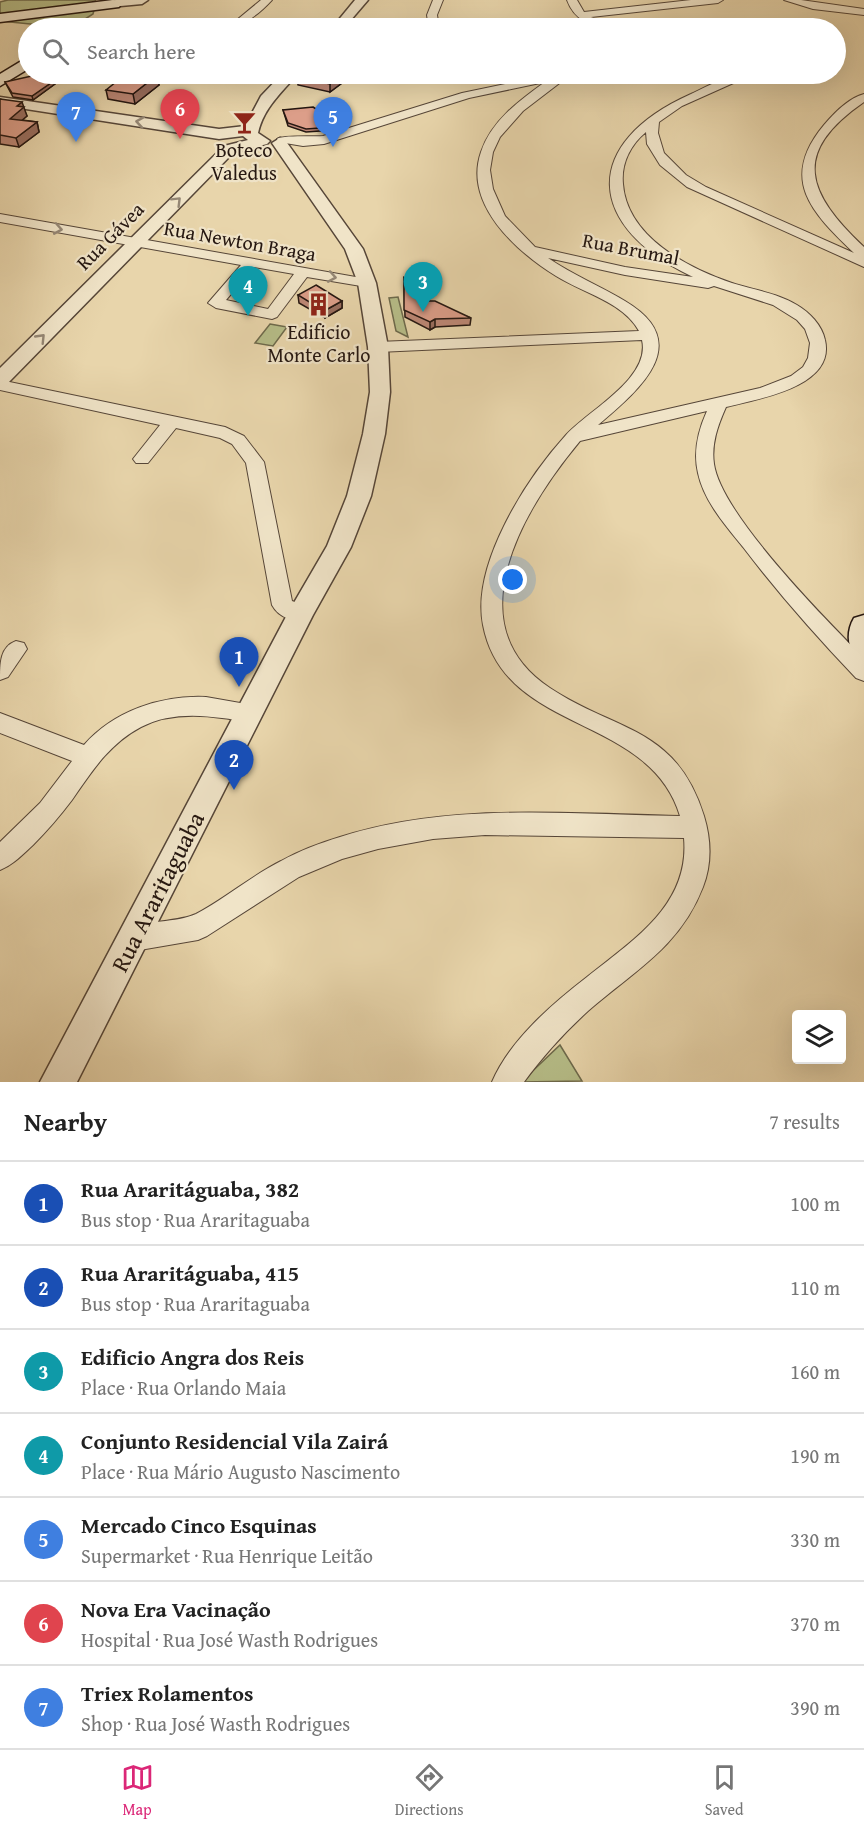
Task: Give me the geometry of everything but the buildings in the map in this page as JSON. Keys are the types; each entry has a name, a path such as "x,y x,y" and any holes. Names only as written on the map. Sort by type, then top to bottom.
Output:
{"main road":[{"path":"0,4 42,0"},
{"path":"0,18 105,5"},
{"path":"91,18 105,5"},
{"path":"0,22 18,24"},
{"path":"0,81 18,69"},
{"path":"864,626 864,647"}],"street":[{"path":"105,5 142,0"},
{"path":"246,18 267,0"},
{"path":"347,18 362,0"},
{"path":"432,18 438,0"},
{"path":"572,0 581,15 586,18"},
{"path":"581,15 718,0"},
{"path":"789,0 813,6 864,12"},
{"path":"270,132 264,100 278,84"},
{"path":"0,101 219,134 270,132 314,142 466,95 517,84"},
{"path":"507,1082 537,1042 580,1000 648,947 673,920 686,901 694,877 698,844 685,795 667,767 647,747 539,692 519,675 503,654 492,624 491,598 501,562 524,508 548,468 576,435 613,403 649,365 652,351 649,335 634,314 571,279 529,250 499,217 488,195 482,174 484,158 491,141 517,108 549,84"},
{"path":"576,435 718,403 795,381 808,374 815,364 818,353 814,331 795,310 761,295 726,286 700,274 647,243 624,216 618,201 615,185 621,153 634,134 678,104 723,84"},
{"path":"864,97 837,118 811,148 807,165 808,182 815,201 827,218 864,255"},
{"path":"837,118 861,114"},
{"path":"653,121 652,140 657,154 685,181 864,263"},
{"path":"219,134 228,140 229,149 270,132"},
{"name":"Rua Araritaguaba","path":"58,1082 301,613 339,547 359,496 374,434 380,392 378,347 367,283 354,249 270,132"},
{"name":"Rua Gávea","path":"0,380 229,149"},
{"name":"Rua Newton Braga","path":"0,218 367,283"},
{"name":"Rua Brumal","path":"529,250 625,272 726,286"},
{"path":"249,263 216,303 272,314 303,272"},
{"path":"378,347 649,335"},
{"path":"0,385 225,433 238,440 248,449 255,462 279,597 282,605 288,610 301,613"},
{"path":"718,403 710,424 705,448 705,465 711,487 726,513 778,579 864,672"},
{"path":"142,459 171,422"},
{"path":"0,671 16,649"},
{"path":"0,858 25,838 57,802 88,757 118,728 164,709 189,706 250,713"},
{"path":"0,723 88,757"},
{"path":"134,938 198,927 290,869 340,848 378,838 433,828 485,824 695,827"}],"green space":[{"path":"8,0 95,0 96,2 93,14 87,18 18,18 18,23 0,21 0,2"},
{"path":"398,297 408,337 396,331 389,298"},
{"path":"270,324 287,327 273,346 255,343"},
{"path":"560,1045 582,1081 521,1082"}],"place":[{"name":"Boteco Valedus","path":"244,122"},
{"name":"Nova Era Vacinação","path":"180,139"},
{"name":"Triex Rolamentos","path":"76,142"},
{"name":"Mercado Cinco Esquinas","path":"333,147"},
{"name":"Edificio Monte Carlo","path":"319,305"},
{"name":"Edificio Angra dos Reis","path":"423,312"},
{"name":"Conjunto Residencial Vila Zairá","path":"248,316"},
{"name":"Rua Araritáguaba, 382","path":"239,687"},
{"name":"Rua Araritáguaba, 415","path":"234,790"}]}
